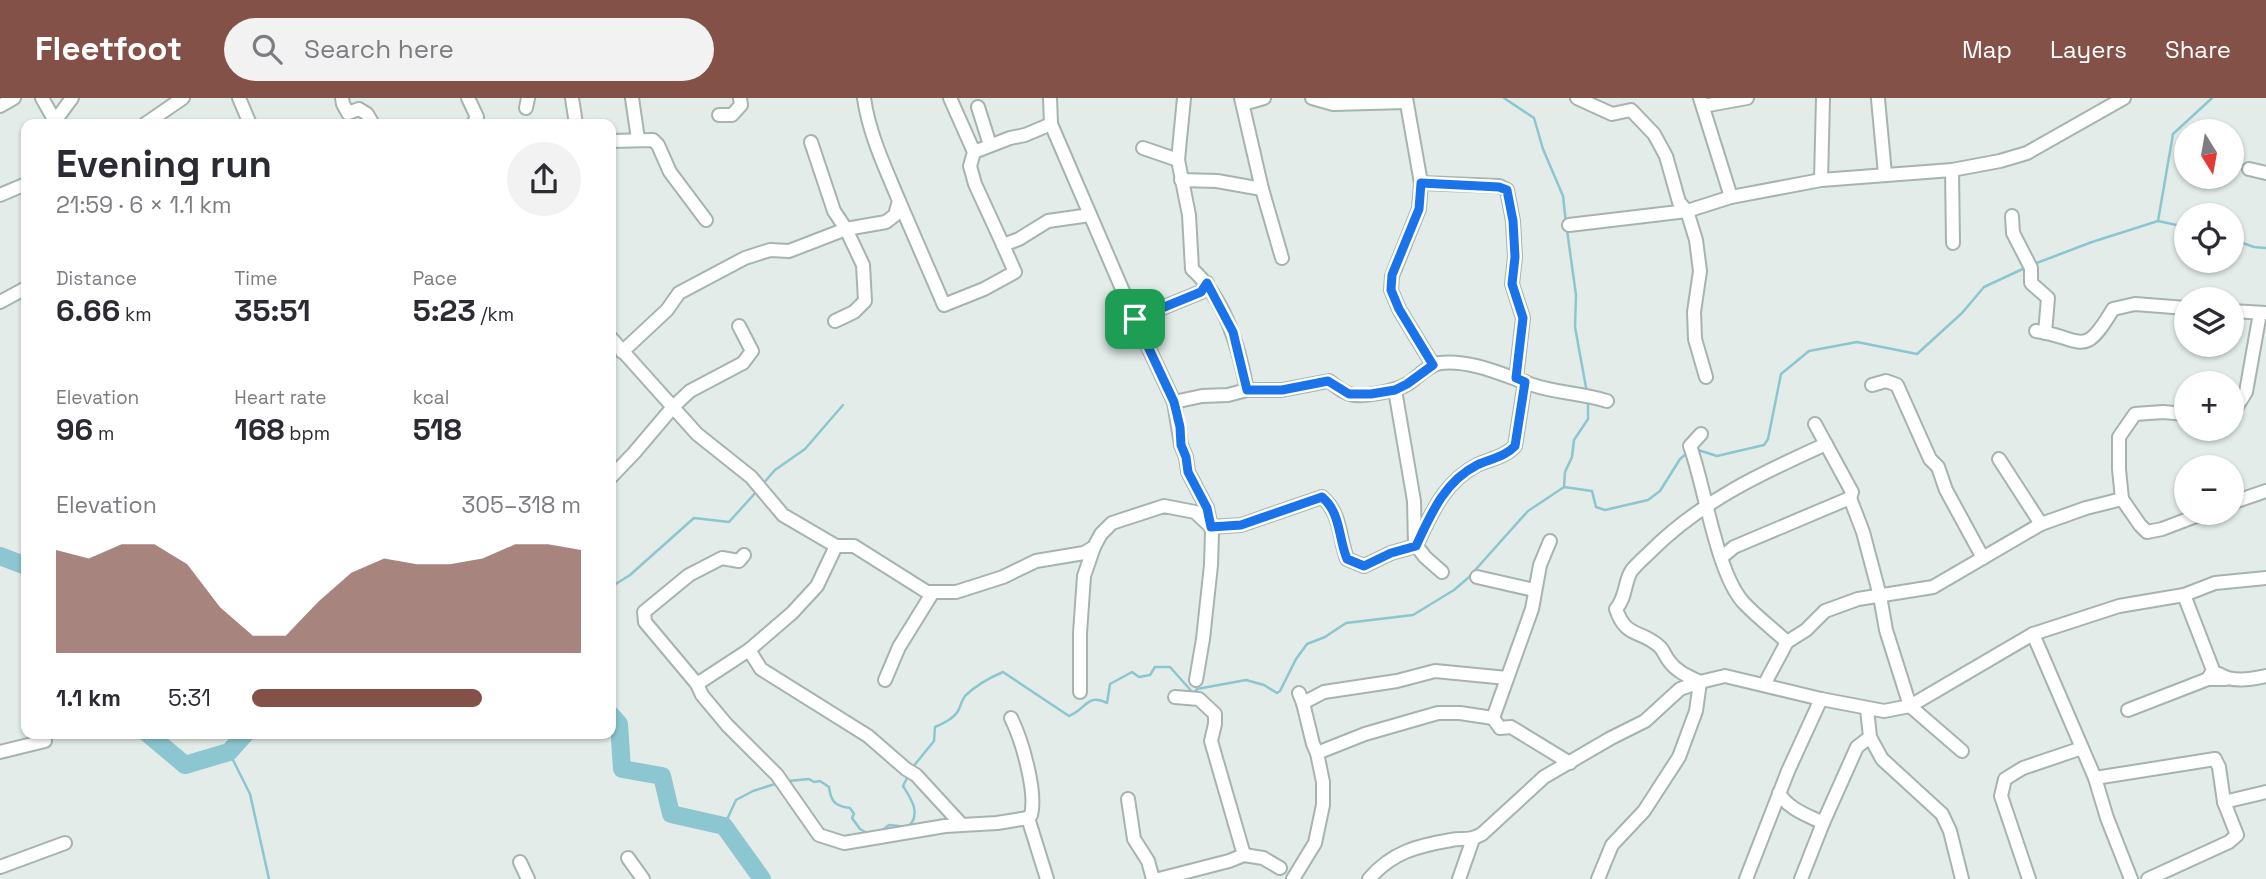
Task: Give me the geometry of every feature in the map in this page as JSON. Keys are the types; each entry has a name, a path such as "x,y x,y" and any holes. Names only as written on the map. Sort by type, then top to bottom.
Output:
{"street":[{"path":"0,106 14,98"},
{"path":"42,98 54,119"},
{"path":"58,119 72,98"},
{"path":"239,98 248,119"},
{"path":"342,98 348,113 359,109 370,119"},
{"path":"468,98 474,108 476,119"},
{"path":"572,98 575,119"},
{"path":"632,98 638,139"},
{"path":"719,116 732,115 741,105 740,98"},
{"path":"864,98 876,147 944,305 984,289 1015,272 975,184 970,166 974,152 950,98"},
{"path":"1050,98 1051,124 1174,402 1188,472 1207,508 1211,527 1211,565 1196,680"},
{"path":"1184,98 1178,160 1189,215 1192,269 1207,283 1233,332 1247,390"},
{"path":"1264,98 1242,101 1262,189 1282,258"},
{"path":"1312,98 1333,104 1406,100 1421,183 1419,209 1392,275 1391,290 1399,309 1433,365"},
{"path":"1577,98 1612,114 1631,110 1654,134 1666,156 1679,202 1687,211 1696,240 1700,271 1696,291 1695,339 1706,377"},
{"path":"1731,197 1701,102 1746,98"},
{"path":"1821,180 1823,98"},
{"path":"1569,225 1687,211 1731,197 1821,180 1952,170 2027,153 2110,101 2124,98"},
{"path":"152,119 180,99"},
{"path":"1878,99 1885,174"},
{"path":"978,107 990,145"},
{"path":"974,152 1051,124"},
{"path":"616,141 653,140 670,172 706,220"},
{"path":"811,142 834,211 863,265 864,301 853,312 835,321"},
{"path":"1143,148 1178,160"},
{"path":"2249,169 2266,173"},
{"path":"1952,170 1953,243"},
{"path":"1181,180 1217,181 1262,189"},
{"path":"1080,692 1084,576 1094,547 1101,534 1112,523 1164,506 1195,512 1211,527 1241,525 1322,497 1332,505 1335,512 1347,559 1364,566 1391,553 1416,546 1435,505 1458,476 1508,453 1515,446 1523,318 1512,284 1515,257 1513,221 1507,190 1499,187 1421,183"},
{"path":"0,195 21,186"},
{"path":"622,352 667,310 679,293 745,258 770,250 789,251 846,229 886,222 895,215 899,201"},
{"path":"1003,245 1019,239 1048,221 1090,215"},
{"path":"2012,216 2013,233 2029,266 2031,283 2048,298 2041,332 2082,343 2096,336 2113,309 2135,304 2174,307"},
{"path":"1135,319 1201,292 1207,283"},
{"path":"0,302 21,294"},
{"path":"2244,312 2263,313 2244,396"},
{"path":"616,472 690,391 743,363 752,351 739,326"},
{"path":"616,344 697,433 751,477 783,515 836,546 854,546 928,592 956,592 1003,577 1036,561 1084,553 1094,547"},
{"path":"1174,402 1247,390 1282,390 1328,381 1349,394 1395,390 1433,365 1459,363 1535,386 1585,394 1607,401"},
{"path":"1871,386 1886,381 1897,385 1930,459 1938,467 1946,490 1983,558"},
{"path":"1395,390 1414,501 1413,535 1416,546 1424,557 1443,572"},
{"path":"2174,413 2134,414 2119,437 2122,499 2147,532 2174,524"},
{"path":"1815,424 1852,492 1850,498 1863,532 1886,631 1910,706 1962,751"},
{"path":"1701,434 1692,452 1721,557 1742,601 1787,642"},
{"path":"1700,682 1678,671 1662,648 1620,624 1616,610 1623,600 1630,572 1666,536 1707,504 1759,475 1826,444"},
{"path":"1999,459 2041,524"},
{"path":"2244,499 2266,491"},
{"path":"1721,557 1734,547 1850,498"},
{"path":"1764,685 1787,642 1806,630 1825,611 1858,599 1933,587 2041,524 2122,499"},
{"path":"1493,718 1532,609 1540,565 1550,541"},
{"path":"697,684 749,650 792,612 817,586 836,546"},
{"path":"744,555 739,561 722,558 689,575 644,612 645,622 727,724 778,775 819,835 844,843 945,826 1028,818 1034,803 1020,735 1012,718"},
{"path":"1477,578 1534,590"},
{"path":"1368,879 1396,855 1413,848 1455,839 1473,839 1482,834 1544,777 1644,721 1680,688 1725,676 1884,711 1910,706 2033,634 2119,606 2184,595 2215,583 2266,578"},
{"path":"885,680 899,647 933,592"},
{"path":"2184,595 2211,675"},
{"path":"2033,634 2095,778 2107,818 2131,879"},
{"path":"749,650 761,669 868,736 911,772 962,825"},
{"path":"1159,879 1244,855 1263,858 1277,874 1293,879 1315,843 1323,805 1323,782 1301,698 1397,681 1434,671 1507,678"},
{"path":"2128,710 2211,675 2226,679 2266,676"},
{"path":"1598,879 1612,845 1644,811 1679,757 1696,711 1700,682"},
{"path":"1175,697 1199,699 1214,714 1211,741 1244,855"},
{"path":"1746,879 1779,793 1821,699"},
{"path":"1867,709 1870,737 1882,759 1942,814 1950,831 1962,879"},
{"path":"1317,753 1366,734 1437,713 1493,718 1500,728 1511,727 1570,763"},
{"path":"1801,879 1857,747 1870,737"},
{"path":"0,752 46,741"},
{"path":"2029,879 2001,796 2006,779 2023,768 2082,748"},
{"path":"2095,778 2215,759 2219,767 2224,802 2237,835 2229,842 2148,879"},
{"path":"2224,802 2266,792"},
{"path":"1779,793 1783,801 1796,810 1823,823"},
{"path":"1128,799 1134,839 1147,861 1153,879"},
{"path":"1028,818 1047,879"},
{"path":"1459,879 1473,839"},
{"path":"4,879 0,867 65,843"},
{"path":"628,858 643,879"},
{"path":"520,862 528,879"}],"waterway":[{"path":"1504,98 1534,118 1543,149 1563,196 1566,223"},
{"path":"2158,221 2173,134 2212,98"},
{"path":"2034,264 2158,221 2174,224"},
{"path":"1567,230 1576,295 1575,327 1587,393"},
{"path":"2244,244 2266,248"},
{"path":"1695,449 1717,456 1764,445 1768,439 1781,374 1809,351 1857,342 1917,354 1962,313 1984,287 2027,267"},
{"path":"1564,487 1565,472 1572,457 1574,440 1588,419 1588,400"},
{"path":"761,486 775,470 805,449 843,405"},
{"path":"912,768 934,741 935,727 954,716 965,696 974,688 1003,672 1069,716 1090,701 1100,700 1107,703 1110,684 1132,672 1139,677 1150,675 1155,667 1170,667 1194,694 1197,689 1246,680 1264,685 1277,693 1307,644 1325,637 1346,623 1413,615 1454,590 1528,511 1564,487 1592,491 1596,507 1605,510 1648,500 1660,491 1680,459 1687,453"},
{"path":"616,584 630,575 694,518 729,522 757,491"},
{"path":"0,556 21,564"},
{"path":"616,721 619,724 622,769 662,776 671,814 724,826 762,879"},
{"path":"154,739 185,765 229,752 241,739"},
{"path":"229,752 250,794 269,879"},
{"path":"880,832 889,825 908,827 912,822 914,806 903,786 909,774"},
{"path":"788,781 820,781 829,787 835,802 850,808 854,814 852,818 860,829 867,833"},
{"path":"724,826 736,800 778,783"}],"route":[{"path":"1421,183 1499,187 1507,190 1510,200 1515,257 1512,284 1523,318 1516,378 1525,382 1515,446 1508,453 1458,476 1435,505 1416,546 1391,553 1364,566 1347,559 1338,519 1332,505 1322,497 1241,525 1211,527 1207,508 1188,472 1174,402 1135,319 1201,292 1207,283 1233,332 1247,390 1282,390 1328,381 1349,394 1395,390 1433,365 1399,309 1391,290 1392,275 1419,209 1421,183"}]}
